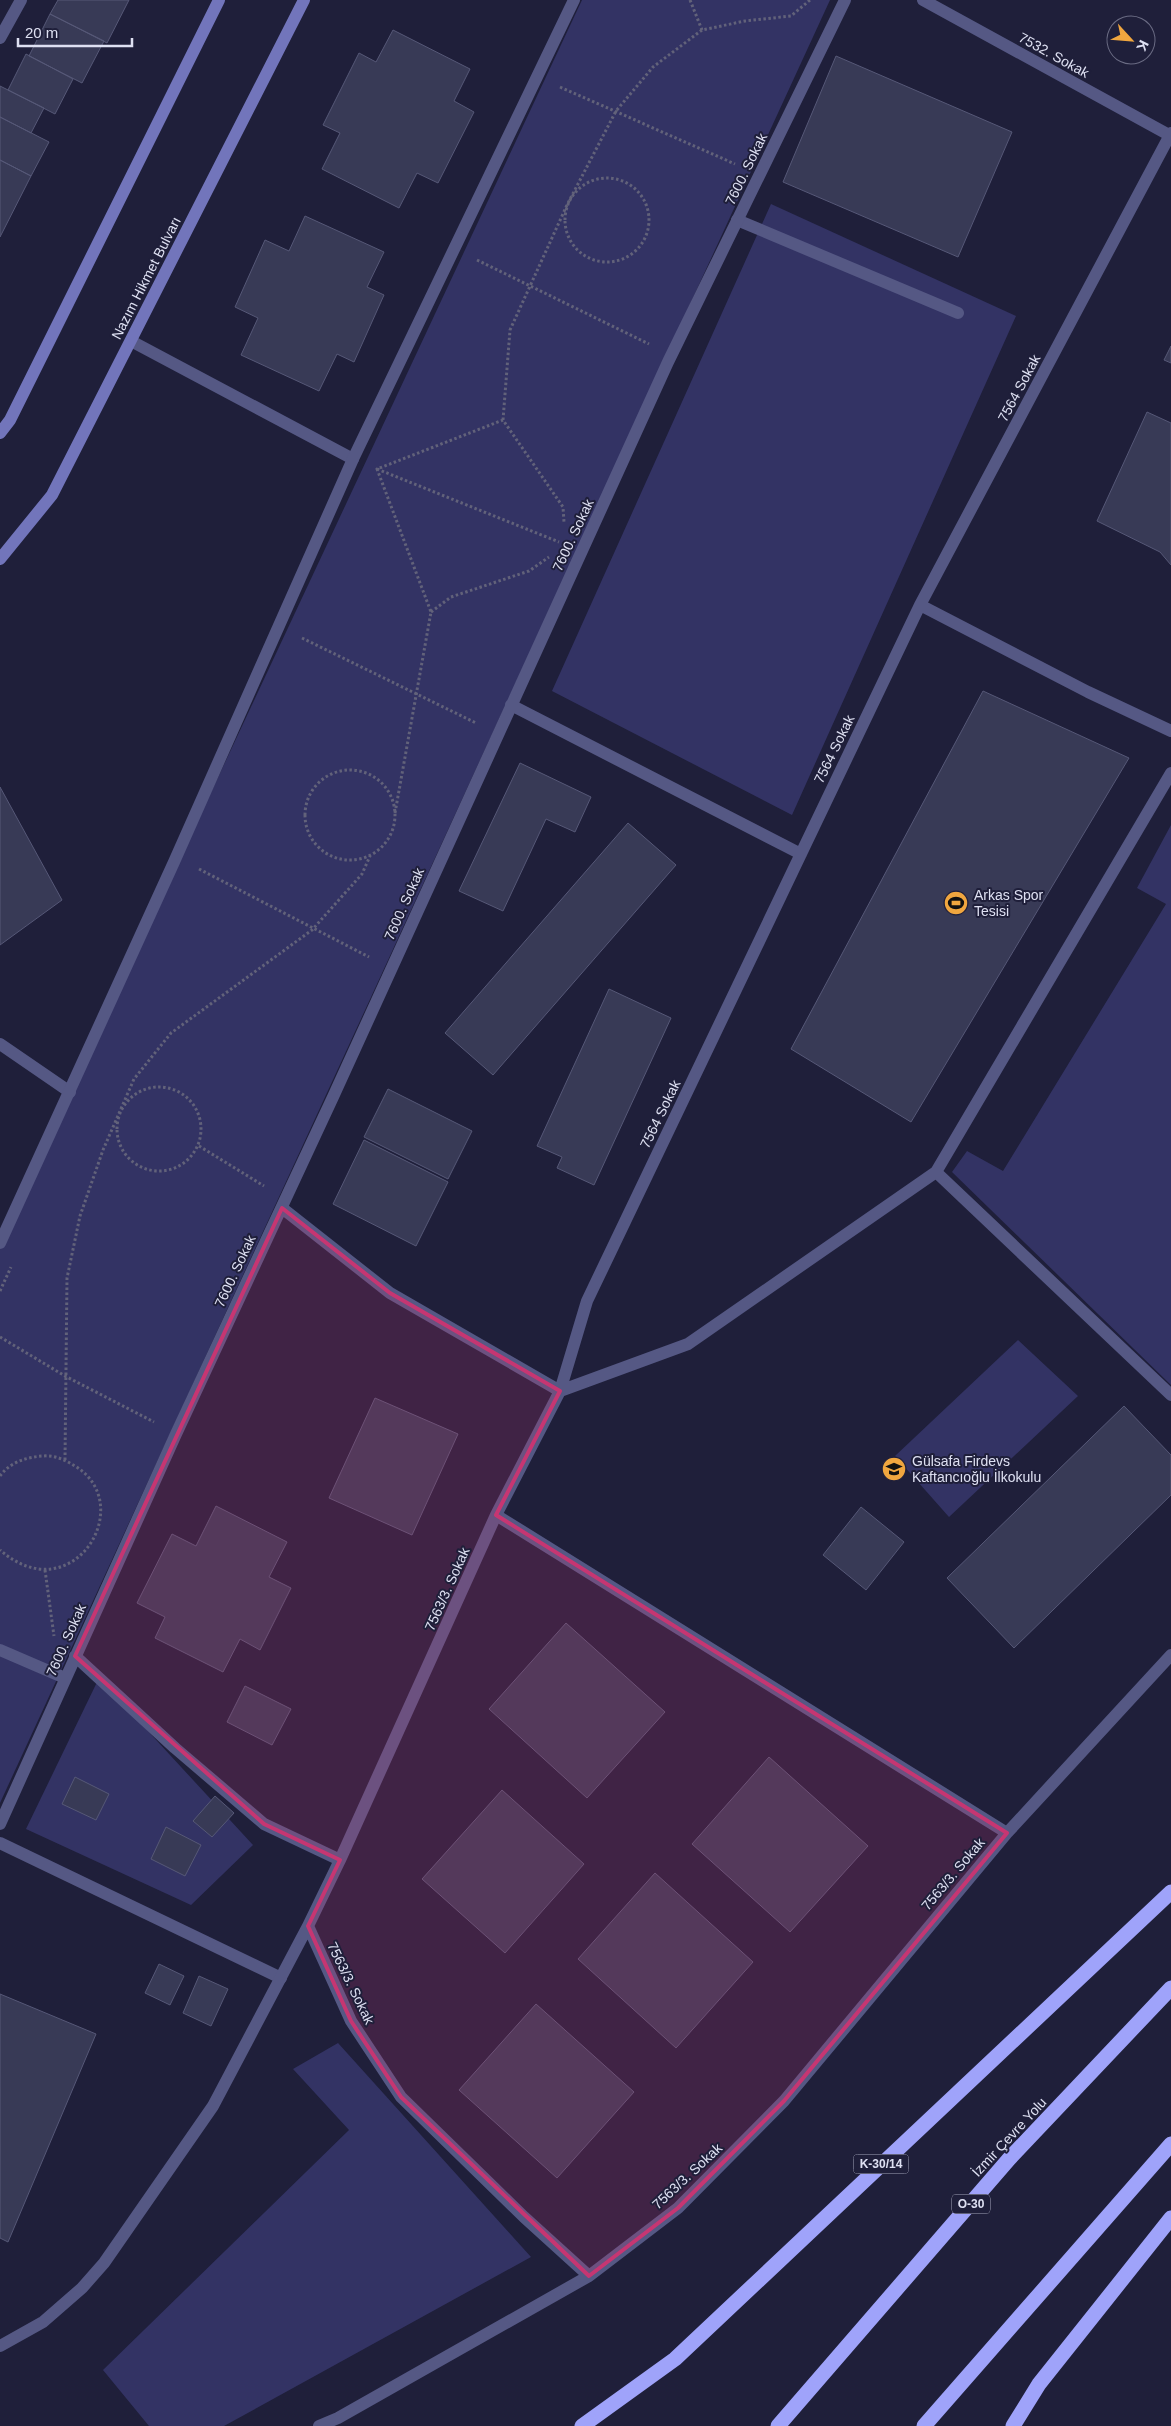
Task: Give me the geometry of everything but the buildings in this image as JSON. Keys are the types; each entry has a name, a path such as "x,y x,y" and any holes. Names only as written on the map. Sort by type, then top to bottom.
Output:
{"highway":[{"name":"K-30/14","path":"582,2426 675,2359 1171,1892"},
{"name":"İzmir Çevre Yolu","path":"778,2426 1009,2159 1171,1988"},
{"path":"924,2426 1171,2144"},
{"path":"1013,2426 1039,2384 1171,2218"}],"street":[{"path":"0,38 21,0"},
{"path":"0,433 14,411 219,0"},
{"name":"Nazım Hikmet Bulvarı","path":"0,559 52,495 304,0"},
{"path":"0,1243 70,1092 354,459 574,0"},
{"name":"7600. Sokak","path":"0,1824 176,1434 282,1208 668,362 845,0"},
{"name":"7532. Sokak","path":"923,0 1171,135"},
{"name":"7564 Sokak","path":"560,1391 587,1301 920,605 1171,135"},
{"path":"737,220 958,314"},
{"path":"131,341 354,459"},
{"path":"920,605 1088,692 1171,731"},
{"path":"512,705 801,854"},
{"path":"282,1208 390,1293 560,1391 688,1344 936,1172 1171,773"},
{"path":"0,1044 70,1092"},
{"path":"936,1172 1171,1395"},
{"name":"7563/3. Sokak","path":"560,1391 496,1515 340,1860 308,1926 351,2021 401,2097 524,2217 589,2276 678,2208 784,2101 1007,1833 1171,1655"},
{"path":"496,1515 1007,1833"},
{"path":"0,1650 65,1678"},
{"path":"76,1656 175,1748 264,1824 340,1860"},
{"path":"0,1843 280,1978"},
{"path":"0,2346 44,2322 82,2288 104,2263 213,2106 308,1926"},
{"path":"319,2426 338,2418 589,2276"}],"path":[{"path":"690,0 702,30"},
{"path":"565,526 563,507 503,420 510,330 567,205 616,111 653,67 702,30 745,21 791,16 810,0"},
{"path":"552,84 740,166"},
{"path":"609,177 623,180 634,188 646,204 649,224 645,238 637,250 626,259 612,263 597,262 584,256 573,247 566,234 564,219 567,205 573,194 583,184 609,177"},
{"path":"473,258 656,348"},
{"path":"377,469 503,420"},
{"path":"377,469 566,545"},
{"path":"377,469 431,612 394,826 381,848 370,856 356,861 340,860 326,854 314,844 307,830 304,815 307,800 315,786 327,777 341,771 357,771 371,776 384,785 391,798 395,813"},
{"path":"431,612 451,597 529,570 552,555"},
{"path":"300,637 483,727"},
{"path":"65,1460 67,1278 80,1216 103,1150 123,1107 132,1096 144,1089 158,1086 178,1091 195,1105 200,1117 202,1132 198,1146 191,1157 180,1166 167,1171 153,1171 140,1167 129,1159 121,1147 117,1134 118,1120 123,1107 134,1080 171,1033 312,930 362,874 370,856"},
{"path":"194,867 312,930 376,961"},
{"path":"198,1146 271,1190"},
{"path":"0,1337 65,1376 155,1422"},
{"path":"0,1476 16,1462 32,1457 49,1456 65,1460 82,1470 94,1485 100,1503 100,1523 93,1541 81,1556 64,1566 45,1570 28,1568 13,1561 0,1550"},
{"path":"45,1570 55,1638"}],"highlighted area":[{"path":"282,1208 390,1293 560,1391 496,1515 1007,1833 784,2101 678,2208 589,2276 401,2097 351,2021 308,1926 340,1860 264,1824 75,1656"}],"shaded area":[{"path":"582,0 830,0 0,1803 0,1243"},
{"path":"771,204 1016,316 792,815 552,691"},
{"path":"1171,825 1171,1385 952,1172 967,1151 1003,1171 1166,904 1137,888"},
{"path":"1018,1340 1078,1396 949,1517 895,1456"},
{"path":"99,1678 253,1845 191,1905 26,1829"},
{"path":"338,2043 531,2257 224,2426 149,2426 103,2370 349,2130 293,2069"}],"place":[{"name":"Arkas Spor Tesisi","path":"956,903"},
{"name":"Gülsafa Firdevs Kaftancıoğlu İlkokulu","path":"894,1469"}]}
